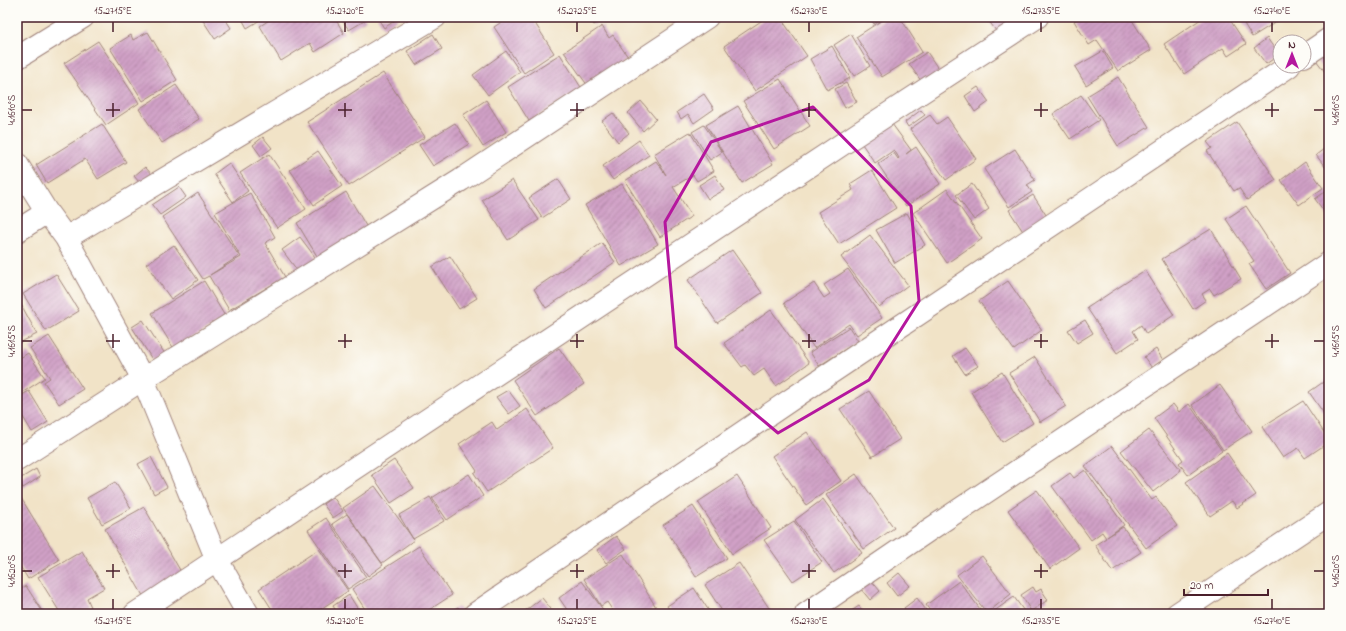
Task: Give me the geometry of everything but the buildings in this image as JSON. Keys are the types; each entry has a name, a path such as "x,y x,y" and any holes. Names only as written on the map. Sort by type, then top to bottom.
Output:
{"street":[{"path":"17,58 83,17"},
{"path":"66,238 435,17"},
{"path":"17,460 143,379 461,180 707,17"},
{"path":"135,614 859,133 1037,17"},
{"path":"1312,51 1329,39"},
{"path":"475,614 817,382 1277,74"},
{"path":"17,164 47,212 66,238 143,379 217,560 248,614"},
{"path":"17,231 47,212"},
{"path":"806,614 929,530 1329,264"},
{"path":"1177,614 1329,513"}],"highlighted area":[{"path":"813,107 911,206 919,301 869,380 778,433 676,347 665,222 711,142"}]}
